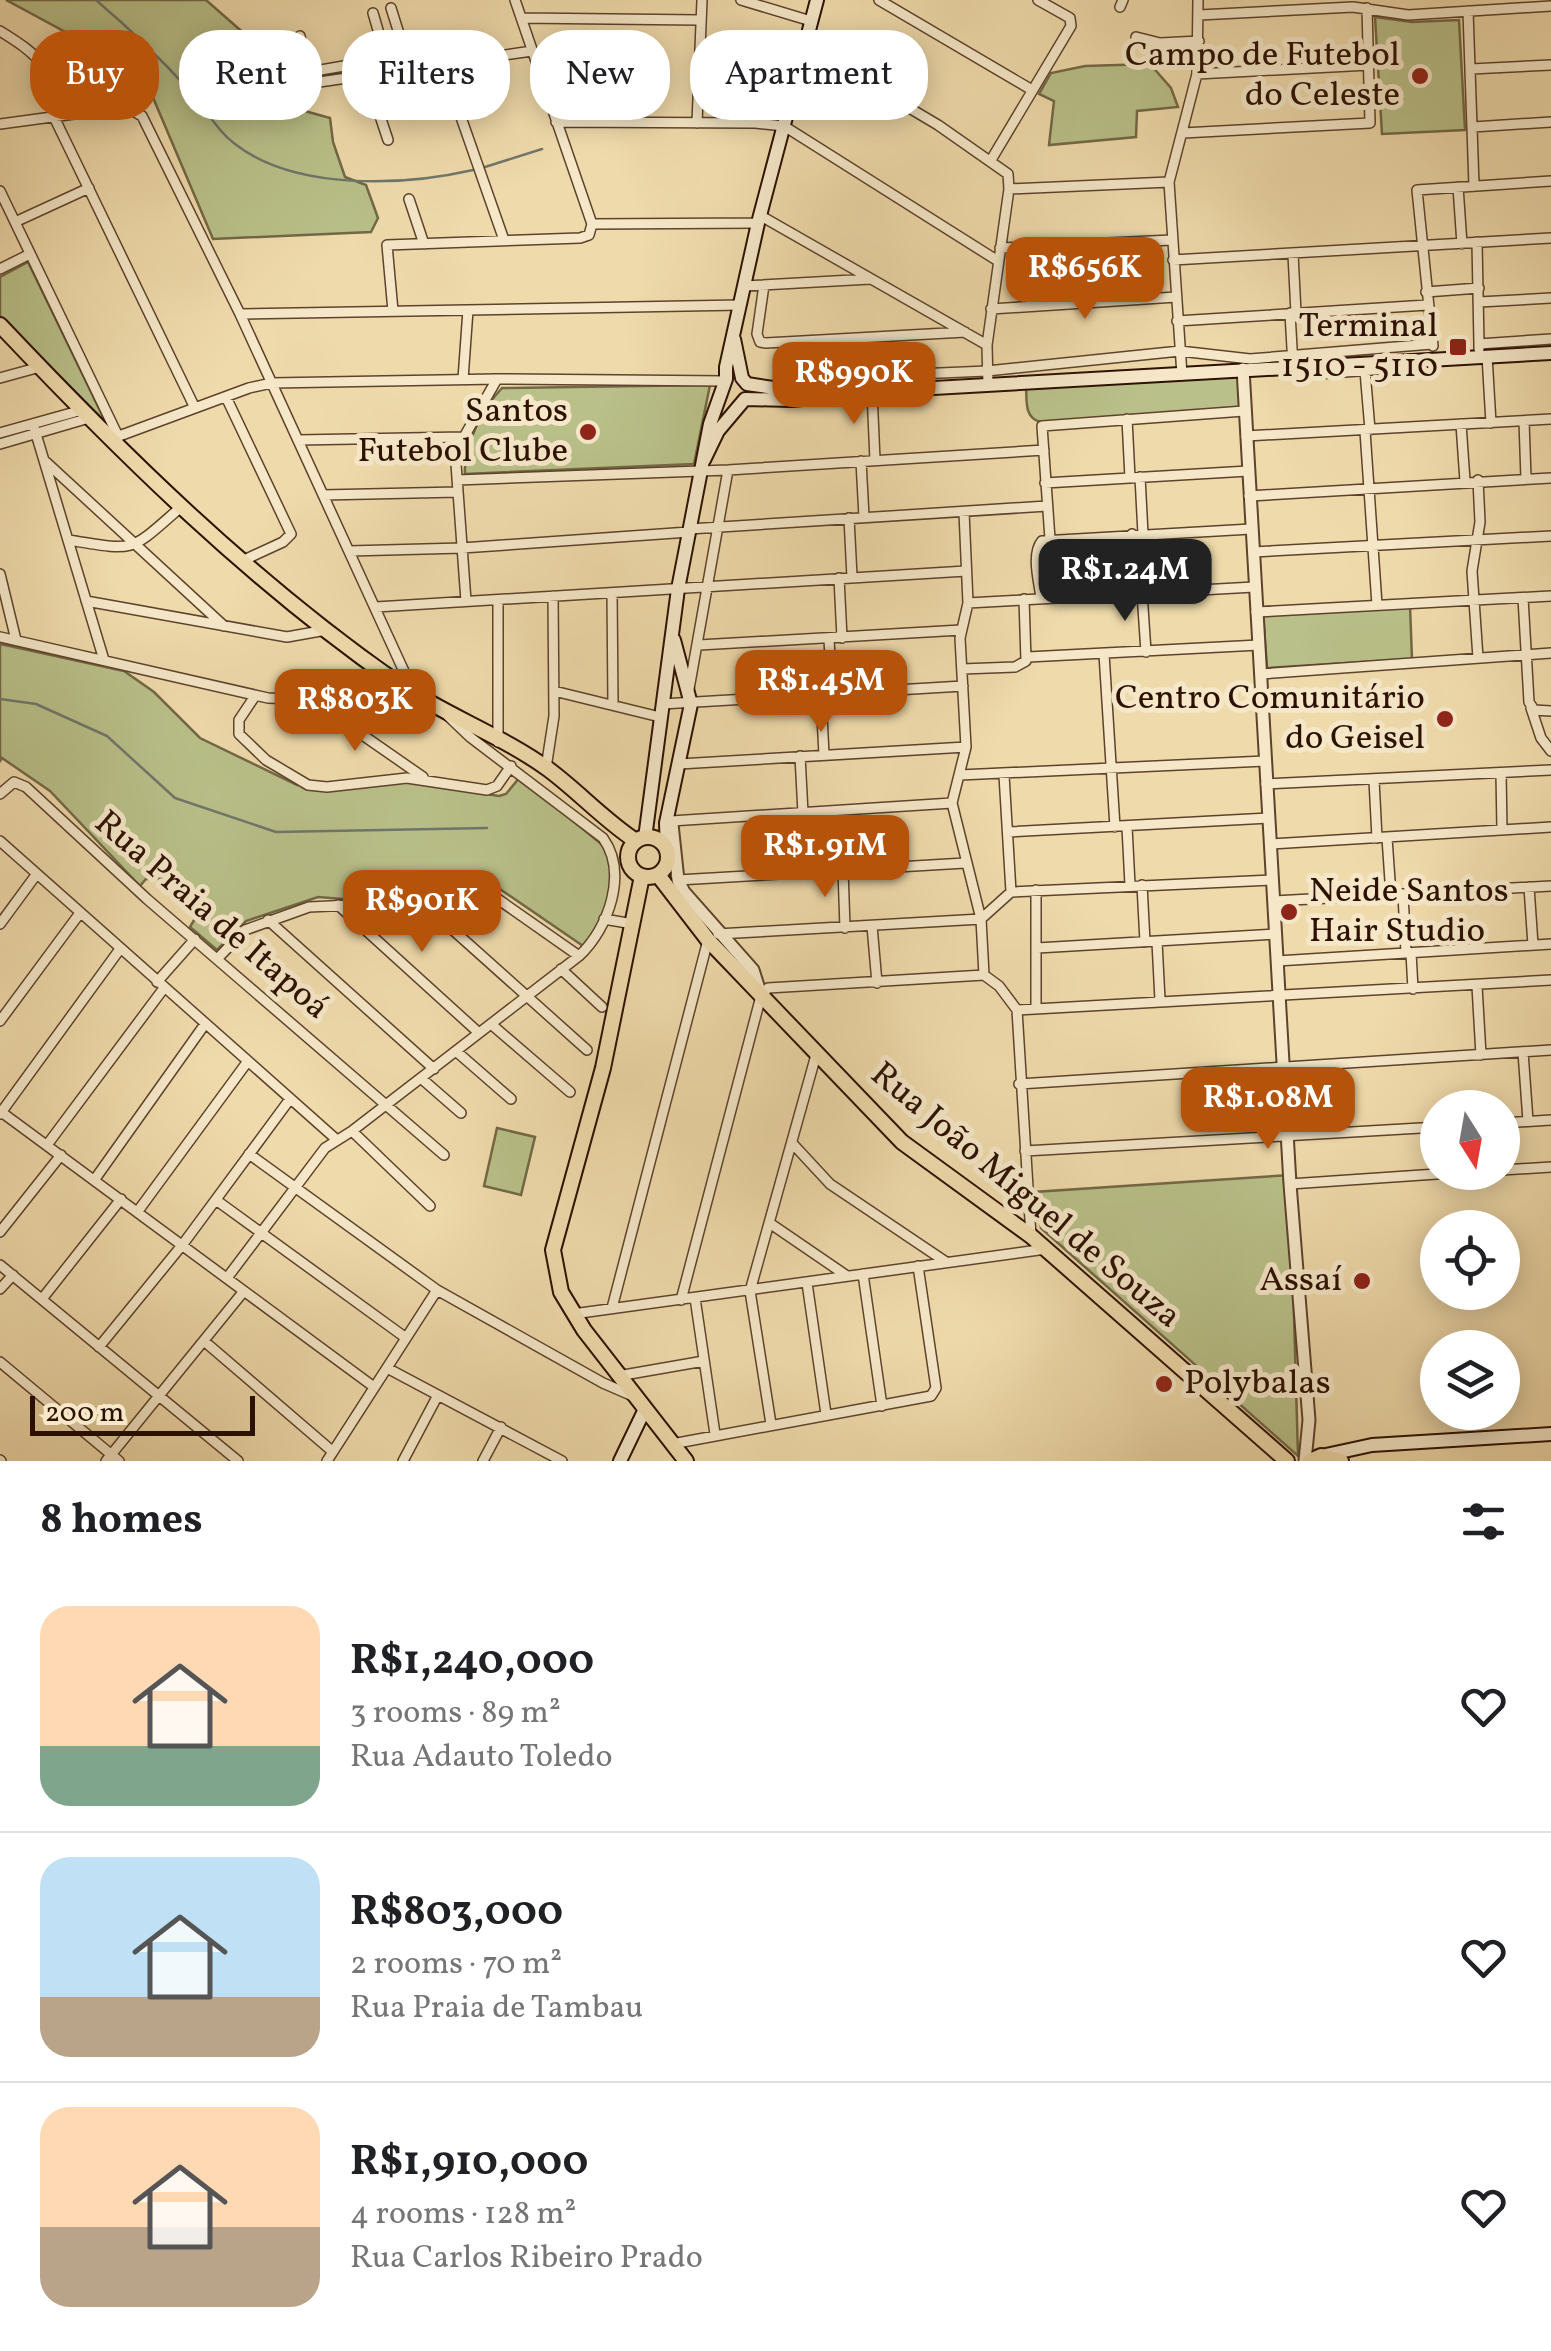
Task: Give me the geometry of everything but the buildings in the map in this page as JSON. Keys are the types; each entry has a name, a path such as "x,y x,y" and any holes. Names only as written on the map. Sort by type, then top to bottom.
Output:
{"main road":[{"path":"809,30 817,0"},
{"path":"628,859 640,840 678,589 710,424 724,385 786,120"},
{"path":"0,325 182,507 326,630 415,694 546,768 608,822 640,840 658,840 667,850"},
{"path":"702,465 718,431 742,401 745,381 734,337"},
{"path":"724,385 728,402 791,400 872,392 916,382 1182,374 1293,361 1351,368 1368,361 1542,353"},
{"path":"724,385 745,381 822,396"},
{"path":"672,633 691,704 670,814 668,862 650,876 633,924 603,1068 553,1250 557,1280 611,1376 641,1404 686,1461"},
{"path":"608,822 633,871 650,876"},
{"name":"Rua João Miguel de Souza","path":"650,876 713,936 761,996 902,1142 1031,1236 1287,1461"},
{"path":"620,1461 641,1404"},
{"path":"1312,1459 1372,1446 1551,1434"},
{"path":"1312,1459 1344,1461 1372,1446"}],"street":[{"path":"514,0 530,45"},
{"path":"697,123 702,0"},
{"path":"741,0 811,21"},
{"path":"879,0 1032,90"},
{"path":"991,160 1071,26 1070,18 1038,0"},
{"path":"1182,374 1169,182 1197,74 1198,0"},
{"path":"1406,0 1408,14"},
{"path":"1199,15 1353,4 1408,14 1551,6"},
{"path":"391,8 398,30"},
{"path":"1183,133 1370,122 1366,8"},
{"path":"1468,11 1474,186"},
{"path":"372,13 377,30"},
{"path":"521,18 699,20"},
{"path":"0,32 30,51"},
{"path":"1136,36 1160,44 1199,41"},
{"path":"1197,74 1369,65"},
{"path":"1470,69 1551,65"},
{"path":"0,124 31,120"},
{"path":"56,120 195,408"},
{"path":"144,120 240,314 415,694"},
{"path":"381,120 388,140"},
{"path":"462,120 504,240"},
{"path":"926,120 1008,174 991,309 988,378 1180,351 1250,359 1368,361 1368,488 1377,605"},
{"path":"393,311 387,245 585,237 591,232 592,224 556,122 784,126 998,261"},
{"path":"1472,127 1551,122"},
{"path":"1434,359 1417,190 1551,181"},
{"path":"1009,188 1169,182"},
{"path":"1458,187 1462,244"},
{"path":"15,222 90,188"},
{"path":"0,191 114,438 272,383 497,379 724,385"},
{"path":"408,199 424,244"},
{"path":"592,224 760,220 988,345"},
{"path":"1174,260 1551,238"},
{"path":"1000,248 1172,240"},
{"path":"1477,242 1491,422"},
{"path":"0,269 30,254"},
{"path":"1293,254 1293,361"},
{"path":"744,286 872,279"},
{"path":"764,284 757,334 760,342 965,332"},
{"path":"1426,292 1478,288"},
{"path":"991,309 1176,296"},
{"path":"1479,302 1551,298"},
{"path":"240,314 740,305"},
{"path":"1178,320 1428,306"},
{"path":"463,379 468,310"},
{"path":"1542,353 1551,339"},
{"path":"845,340 846,394"},
{"path":"1410,358 1432,344"},
{"path":"1410,358 1483,354"},
{"path":"0,378 40,367"},
{"path":"1243,369 1290,1184 1308,1420 1314,1445 1312,1459"},
{"path":"846,377 916,382"},
{"path":"466,602 456,464 464,437 497,379"},
{"path":"872,392 875,460"},
{"path":"226,397 291,534 283,542 244,560"},
{"path":"1050,539 1042,426 1244,411"},
{"path":"0,444 85,414"},
{"path":"1127,419 1136,477 1138,593 1146,652"},
{"path":"1246,436 1551,419"},
{"path":"1524,420 1526,478"},
{"path":"1461,424 1465,481"},
{"path":"0,434 35,430"},
{"path":"35,430 104,660"},
{"path":"298,440 464,437"},
{"path":"457,480 702,465 728,470 1044,450"},
{"path":"44,460 224,626"},
{"path":"861,461 864,517"},
{"path":"689,688 728,470"},
{"path":"1045,483 1248,471"},
{"path":"1249,496 1551,478"},
{"path":"1478,480 1480,509 1472,571 1478,658"},
{"path":"323,495 458,492"},
{"path":"349,551 462,548 718,526 1047,506"},
{"path":"68,540 137,546 182,507"},
{"path":"964,512 968,603 961,630 966,747 952,803 980,919 984,975"},
{"path":"848,518 852,577"},
{"path":"1040,598 1037,554 1040,543 1050,539 1252,530"},
{"path":"1252,552 1551,536"},
{"path":"376,607 966,571"},
{"path":"0,574 16,640"},
{"path":"840,578 842,638"},
{"path":"968,603 1254,587"},
{"path":"612,593 613,704"},
{"path":"546,768 554,716 553,596"},
{"path":"1256,612 1551,596"},
{"path":"1523,598 1530,705 1536,726 1551,751"},
{"path":"498,600 498,742"},
{"path":"1024,600 1028,657"},
{"path":"86,602 288,637 326,630"},
{"path":"699,645 961,630"},
{"path":"0,637 255,696 298,699 396,682"},
{"path":"824,754 829,639"},
{"path":"962,669 1015,668 1028,657 1259,645"},
{"path":"1260,674 1551,653"},
{"path":"1104,654 1111,770 1130,885"},
{"path":"554,692 661,711 691,704 963,686"},
{"path":"340,720 361,690"},
{"path":"255,696 239,720 239,734 266,760 301,783 327,787 389,779 426,780 487,790 497,786 511,766"},
{"path":"298,699 340,720 426,780"},
{"path":"1530,705 1551,711"},
{"path":"227,1278 325,1148 422,1079 579,956 604,919 616,874 608,846 591,826 462,731 443,710"},
{"path":"679,764 966,747"},
{"path":"800,756 803,814"},
{"path":"960,775 1265,762"},
{"path":"1266,784 1551,770"},
{"path":"1500,773 1502,830"},
{"path":"1004,775 1011,892"},
{"path":"1374,780 1413,989"},
{"name":"Rua Praia de Itapoá","path":"0,794 14,782 26,787 444,1155"},
{"path":"761,996 753,970 737,952 713,936 678,880 670,814 803,814 952,803"},
{"path":"816,812 818,871"},
{"path":"1008,832 1268,818"},
{"path":"1271,844 1551,827"},
{"path":"0,841 336,1140"},
{"path":"678,880 964,863"},
{"path":"843,870 845,928"},
{"path":"0,924 36,875"},
{"path":"713,936 980,919 1011,892 1273,880"},
{"path":"1142,885 1145,942"},
{"path":"1274,902 1551,886"},
{"path":"1529,887 1533,946"},
{"path":"1036,890 1036,1009"},
{"path":"218,958 245,930 308,907 338,905 397,910 456,897 492,895 579,956"},
{"path":"338,905 480,1033"},
{"path":"425,905 587,1050"},
{"path":"0,1022 80,913"},
{"path":"604,919 633,924"},
{"path":"268,920 434,1069"},
{"path":"872,926 878,983"},
{"path":"737,952 748,932"},
{"path":"1038,948 1276,934"},
{"path":"612,1308 713,936"},
{"path":"48,1145 195,939"},
{"path":"1157,942 1160,1000"},
{"path":"1276,960 1551,944"},
{"path":"120,949 1,1112 374,1387"},
{"path":"561,969 602,1006"},
{"path":"682,1300 761,996 768,988 984,975 998,986 1018,1010 1031,1236"},
{"path":"1018,1010 1551,980"},
{"path":"1477,986 1480,1055"},
{"path":"95,1179 205,1024"},
{"path":"491,1024 570,1092"},
{"path":"1020,1084 1551,1050"},
{"path":"457,1052 511,1099"},
{"path":"1523,1052 1528,1121"},
{"path":"771,1424 750,1290 816,1055"},
{"path":"138,1211 248,1061"},
{"path":"422,1079 460,1113"},
{"path":"99,1347 183,1244 290,1099"},
{"path":"1520,1122 1551,1120"},
{"path":"1025,1151 1420,1128"},
{"path":"352,1131 430,1206"},
{"path":"792,1143 830,1184 946,1262"},
{"path":"0,1232 61,1154"},
{"path":"249,1154 438,1290 611,1376 704,1361"},
{"path":"1520,1169 1551,1167"},
{"path":"1290,1184 1420,1175"},
{"path":"42,1299 121,1199"},
{"path":"216,1200 406,1338"},
{"path":"771,1224 847,1276"},
{"path":"573,1314 1046,1249"},
{"path":"0,1264 238,1461"},
{"path":"672,1444 926,1398 936,1388 918,1266"},
{"path":"863,1274 882,1406"},
{"path":"0,1289 13,1275"},
{"path":"807,1283 826,1414"},
{"path":"204,1340 329,1456 438,1290"},
{"path":"0,1362 112,1459 244,1291"},
{"path":"694,1298 715,1434"},
{"path":"387,1368 562,1461"},
{"path":"403,1461 438,1395"},
{"path":"482,1461 501,1427"}],"green space":[{"path":"6,0 206,0 240,30 179,30 179,120 330,118 333,142 345,177 366,185 378,218 371,232 213,239 159,112 159,30 62,30"},
{"name":"Campo de Futebol do Celeste","path":"1375,17 1412,22 1459,20 1465,130 1382,134"},
{"path":"1150,64 1171,88 1178,107 1137,111 1136,137 1049,145 1054,101 1039,94 1051,73 1085,66"},
{"path":"28,262 106,423 0,316 0,277"},
{"path":"1239,375 1242,408 1040,422 1031,416 1027,403 1026,387"},
{"name":"Santos Futebol Clube","path":"710,385 694,464 465,474 467,452 476,428 502,388"},
{"path":"1410,606 1412,659 1267,668 1263,614"},
{"path":"0,644 124,671 154,692 200,738 297,785 406,782 499,796 506,794 520,777 617,857 617,882 610,905 586,948 497,887 406,904 318,897 246,921 217,950 190,927 201,908 178,879 146,879 140,886 50,791 2,758 0,761"},
{"path":"497,1128 535,1137 521,1195 484,1186"},
{"path":"1290,1175 1298,1456 1041,1228 1034,1192"}],"waterway":[{"path":"96,0 168,67 228,138 260,159 288,170 350,181 415,179 473,170"},
{"path":"485,167 542,149"},
{"path":"0,699 36,704 107,736 175,798 276,832 487,828"}],"place":[{"name":"Campo de Futebol do Celeste","path":"1420,76"},
{"name":"Terminal 1510 - 5110","path":"1458,347"},
{"name":"Santos Futebol Clube","path":"588,432"},
{"name":"Centro Comunitário do Geisel","path":"1445,719"},
{"name":"Neide Santos Hair Studio","path":"1289,912"},
{"name":"Assaí","path":"1362,1281"},
{"name":"Polybalas","path":"1164,1384"}]}
